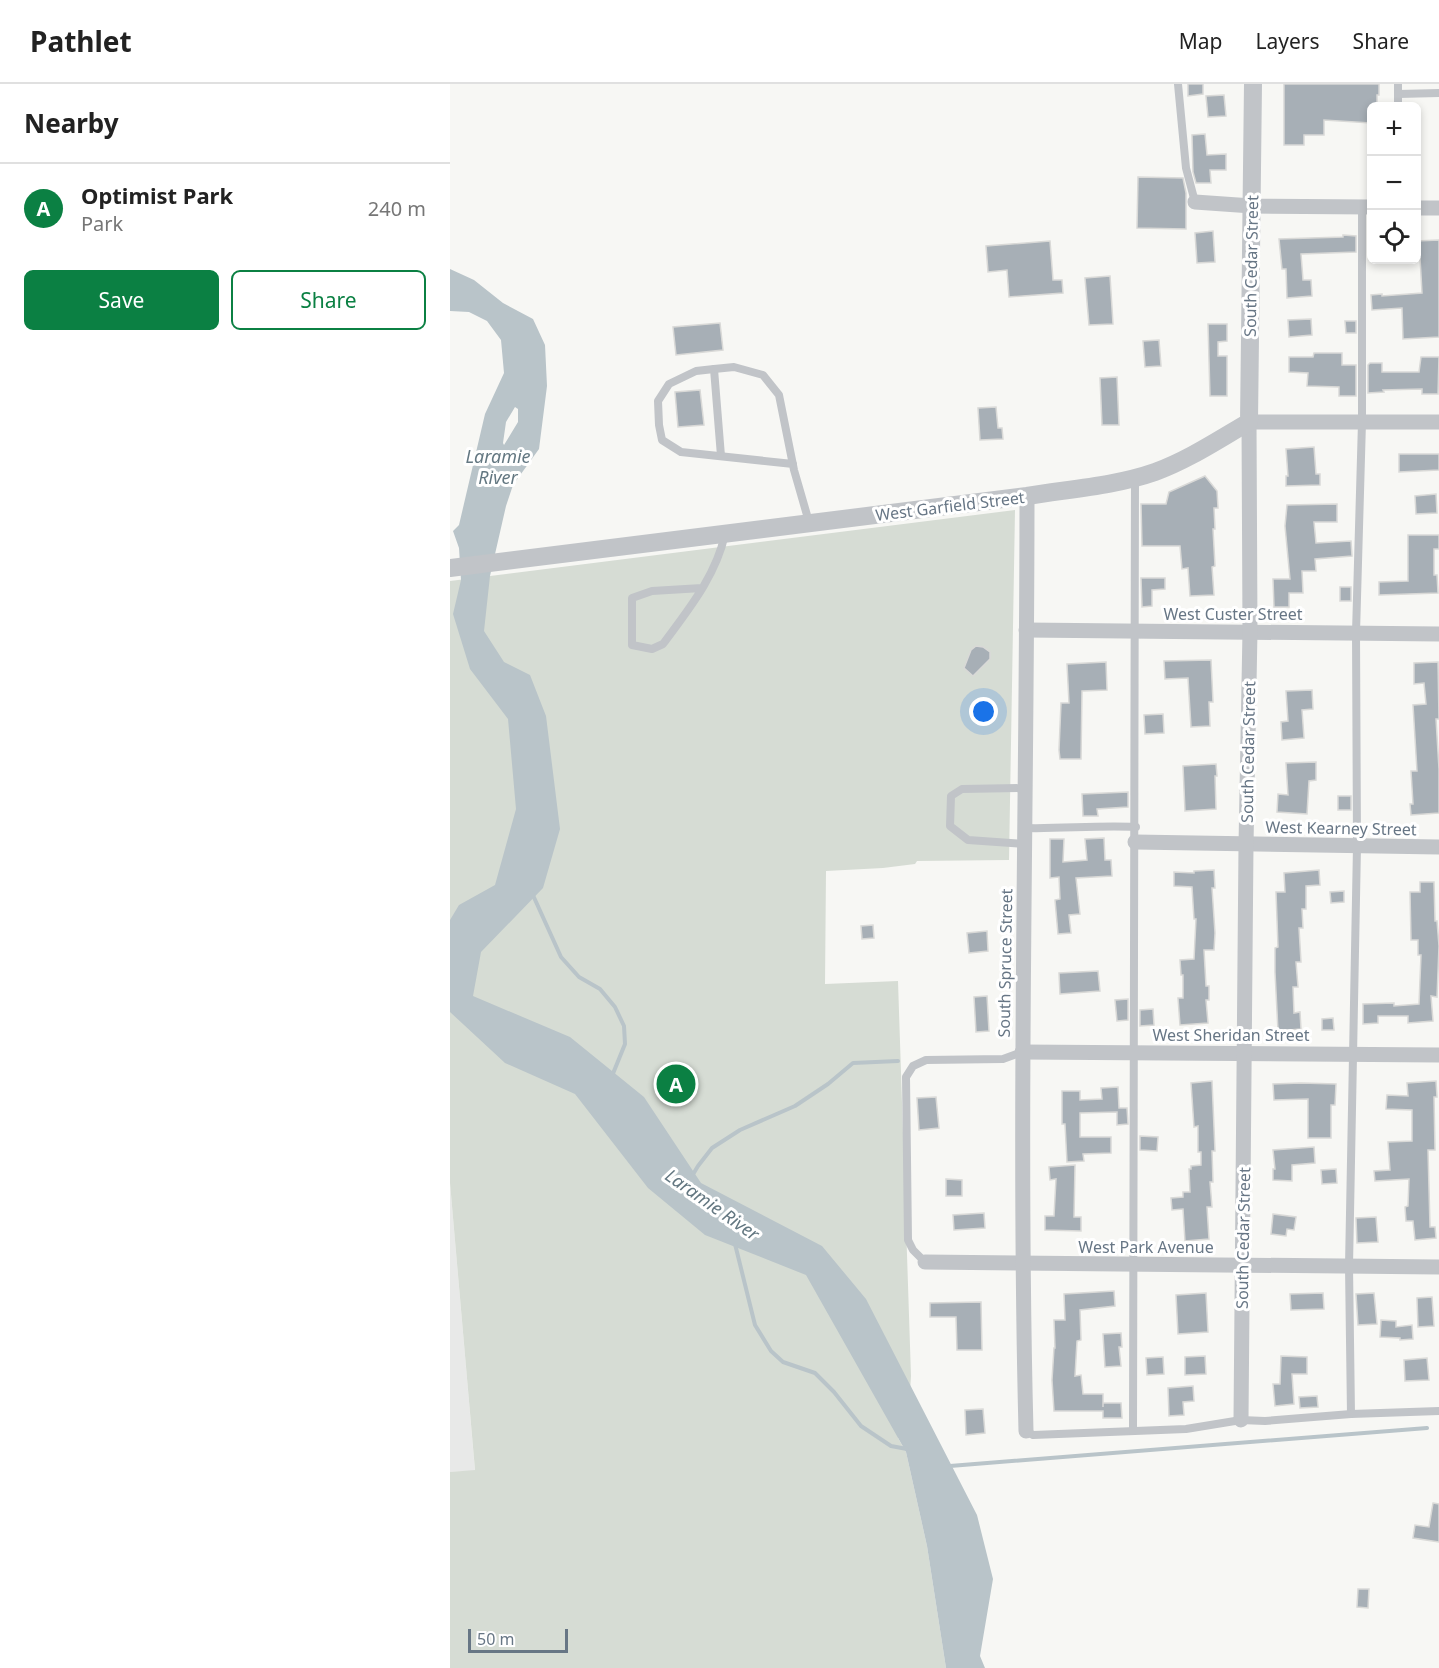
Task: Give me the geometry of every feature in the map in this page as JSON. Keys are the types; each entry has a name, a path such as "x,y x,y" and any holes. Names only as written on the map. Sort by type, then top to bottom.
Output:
{"street":[{"name":"South Cedar Street","path":"1240,1420 1250,631 1249,422 1253,84"},
{"path":"1195,202 1252,206 1367,207"},
{"path":"1421,208 1439,208"},
{"name":"West Garfield Street","path":"450,568 1027,496 1136,477 1181,461 1249,422 1439,422"},
{"name":"South Spruce Street","path":"1026,1431 1022,1264 1022,1052 1027,496"},
{"name":"West Custer Street","path":"1026,630 1439,634"},
{"name":"West Kearney Street","path":"1135,834 1246,845 1439,847"},
{"name":"West Sheridan Street","path":"1022,1052 1439,1055"},
{"name":"West Park Avenue","path":"925,1262 1439,1267"}],"lane":[{"path":"1178,84 1186,168 1195,202"},
{"path":"1398,84 1398,102"},
{"path":"1398,94 1439,93"},
{"path":"1351,1414 1349,1266 1357,846 1356,633 1367,207"},
{"path":"793,464 681,452 662,440 658,401 669,384 696,371 734,368 763,375 779,395 793,464 809,524"},
{"path":"714,369 721,456"},
{"path":"1133,1431 1136,477"},
{"path":"702,588 652,591 632,598 632,645 652,648 663,644 713,573 721,555 725,534"},
{"path":"1024,844 968,840 950,826 950,811 951,796 962,789 1025,788"},
{"path":"1024,828 1064,829 1101,825 1135,834"},
{"path":"925,1262 913,1250 908,1240 906,1077 913,1066 926,1060 1003,1059 1022,1052"},
{"path":"1026,1431 1033,1435 1186,1429 1240,1420 1265,1421 1351,1414 1439,1411"}],"shaded area":[{"path":"1015,510 1009,860 917,861 915,864 883,868 826,871 825,984 898,981 911,1376 907,1437 898,1438 906,1452 927,1546 946,1668 450,1668 450,1472 475,1470 450,1183 450,581"},
{"path":"450,1183 475,1471 450,1472"}],"water":[{"name":"Laramie River","path":"450,269 474,280 503,303 533,319 545,345 547,386 539,449 513,485 506,506 490,576 484,631 504,662 530,675 546,716 560,829 543,888 481,952 473,996 570,1037 644,1097 701,1183 822,1246 866,1299 977,1515 993,1579 980,1656 985,1668 946,1668 927,1546 906,1452 806,1275 705,1235 648,1188 575,1094 505,1063 450,1012 450,920 459,905 495,885 516,809 508,719 470,669 453,614 461,580 459,548 453,531 459,525 485,414 504,373 501,340 487,321 469,312 450,311","holes":["515,407 518,409 518,422 504,445 506,422"]}],"building":[{"path":"1188,84 1203,84 1203,94 1188,96"},
{"path":"1284,84 1379,84 1377,102 1367,102 1367,123 1324,120 1324,135 1304,135 1304,145 1284,145"},
{"path":"1224,95 1226,116 1208,117 1206,96"},
{"path":"1205,134 1207,155 1226,154 1226,170 1210,170 1211,183 1196,183 1193,172 1192,135"},
{"path":"1138,177 1183,178 1186,193 1186,229 1137,228"},
{"path":"1213,231 1215,262 1197,263 1195,233"},
{"path":"1343,235 1356,236 1356,252 1301,254 1303,280 1311,280 1312,296 1287,298 1286,269 1282,269 1279,239 1343,237"},
{"path":"1439,240 1439,337 1403,339 1402,308 1372,310 1371,295 1422,293 1421,241"},
{"path":"1050,241 1053,280 1062,280 1063,293 1009,297 1007,270 988,272 986,246"},
{"path":"1110,276 1113,324 1089,325 1085,278"},
{"path":"1311,319 1312,335 1289,337 1288,320"},
{"path":"1345,321 1356,321 1356,333 1346,333"},
{"path":"720,323 723,350 676,355 673,327"},
{"path":"1208,324 1227,324 1227,341 1218,342 1218,356 1227,356 1227,396 1210,396"},
{"path":"1159,340 1161,366 1145,367 1143,341"},
{"path":"1314,353 1342,353 1342,365 1356,365 1356,396 1339,396 1339,387 1307,386 1308,373 1289,372 1289,357 1313,357"},
{"path":"1421,357 1439,357 1438,394 1422,394 1422,389 1383,390 1384,392 1368,393 1368,365 1370,363 1382,363 1382,372 1419,372"},
{"path":"1117,377 1119,425 1102,425 1100,378"},
{"path":"700,390 704,425 678,427 675,392"},
{"path":"996,407 998,428 1002,428 1003,439 980,440 978,408"},
{"path":"1314,447 1316,474 1320,474 1320,485 1286,486 1286,476 1288,476 1286,449"},
{"path":"1399,454 1439,454 1439,470 1399,472"},
{"path":"1205,476 1217,491 1218,508 1214,508 1215,529 1213,529 1214,595 1190,596 1188,568 1182,569 1180,546 1142,546 1141,504 1166,504 1169,492"},
{"path":"1436,494 1437,513 1416,514 1415,496"},
{"path":"1337,504 1337,522 1314,522 1316,543 1351,541 1352,556 1315,559 1316,571 1302,571 1303,593 1289,593 1289,607 1274,607 1273,579 1290,579 1285,526 1287,505"},
{"path":"1408,535 1439,535 1439,549 1434,549 1434,575 1437,575 1438,593 1379,595 1379,582 1408,581"},
{"path":"1141,578 1165,578 1165,589 1152,590 1152,606 1142,607"},
{"path":"1340,587 1351,587 1351,601 1340,601"},
{"path":"976,646 983,647 990,652 990,659 973,676 964,668 971,650"},
{"path":"1211,660 1213,702 1209,702 1210,726 1191,727 1188,678 1165,679 1164,661"},
{"path":"1106,662 1107,690 1082,691 1081,759 1060,759 1061,703 1069,703 1067,664"},
{"path":"1438,662 1439,719 1436,719 1439,813 1411,815 1410,804 1413,804 1411,771 1417,771 1413,705 1426,704 1424,683 1414,684 1414,663"},
{"path":"1312,690 1313,709 1302,710 1304,738 1282,740 1281,722 1288,721 1286,691"},
{"path":"1163,714 1164,733 1145,734 1144,715"},
{"path":"1316,762 1316,780 1309,781 1307,814 1277,812 1278,794 1288,795 1286,763"},
{"path":"1216,764 1216,809 1185,811 1183,766"},
{"path":"1128,792 1128,807 1097,809 1098,816 1083,816 1082,794"},
{"path":"1338,796 1351,796 1351,810 1338,810"},
{"path":"1104,838 1105,860 1111,860 1112,876 1076,878 1080,914 1069,915 1071,933 1058,934 1055,900 1060,899 1059,877 1050,878 1050,839 1064,839 1063,862 1087,860 1085,839"},
{"path":"1214,870 1215,888 1212,888 1214,950 1204,950 1206,986 1209,986 1209,1000 1206,1000 1208,1023 1180,1025 1178,998 1183,998 1183,975 1181,975 1180,960 1194,959 1196,919 1194,919 1192,887 1174,886 1174,872 1194,873 1194,871"},
{"path":"1319,870 1320,885 1306,886 1306,909 1302,909 1303,928 1299,928 1301,962 1296,962 1298,987 1293,987 1294,1013 1300,1012 1301,1029 1278,1031 1275,972 1275,948 1278,947 1276,892 1285,892 1284,873"},
{"path":"1420,882 1434,882 1435,921 1437,921 1439,946 1437,997 1431,996 1433,1021 1408,1023 1408,1016 1378,1016 1378,1023 1363,1024 1363,1004 1394,1003 1394,1006 1419,1004 1421,955 1418,955 1418,940 1411,940 1410,892 1420,892"},
{"path":"1344,891 1344,902 1331,903 1330,892"},
{"path":"873,925 874,938 862,939 861,926"},
{"path":"987,931 988,951 969,953 967,933"},
{"path":"1098,971 1100,991 1060,994 1059,973"},
{"path":"987,996 989,1031 976,1032 974,997"},
{"path":"1128,999 1128,1020 1117,1021 1115,1000"},
{"path":"1153,1009 1154,1025 1140,1026 1140,1010"},
{"path":"1333,1018 1334,1030 1322,1030 1322,1019"},
{"path":"1212,1081 1215,1151 1212,1151 1213,1182 1210,1182 1212,1207 1207,1207 1209,1239 1185,1241 1183,1209 1172,1210 1171,1198 1183,1197 1183,1192 1190,1192 1189,1169 1191,1166 1201,1165 1201,1152 1198,1152 1198,1126 1194,1127 1191,1083"},
{"path":"1436,1081 1435,1150 1428,1150 1430,1227 1435,1227 1436,1238 1415,1240 1413,1221 1406,1221 1405,1207 1408,1206 1409,1179 1375,1181 1374,1171 1390,1170 1388,1142 1412,1141 1412,1110 1386,1109 1387,1095 1408,1096 1407,1083"},
{"path":"1273,1084 1336,1084 1335,1105 1331,1105 1331,1138 1308,1138 1308,1099 1274,1100"},
{"path":"1118,1087 1119,1108 1127,1108 1128,1124 1117,1125 1117,1112 1080,1113 1080,1137 1111,1137 1111,1153 1083,1154 1084,1161 1067,1162 1065,1124 1062,1124 1062,1091 1080,1091 1080,1100 1102,1099 1101,1088"},
{"path":"936,1097 939,1128 919,1130 917,1098"},
{"path":"1140,1136 1158,1137 1157,1151 1140,1150"},
{"path":"1314,1147 1315,1163 1292,1165 1292,1181 1273,1180 1273,1169 1275,1169 1273,1150"},
{"path":"1075,1165 1074,1217 1081,1217 1081,1231 1045,1230 1045,1216 1054,1216 1056,1179 1050,1180 1049,1167"},
{"path":"1336,1169 1337,1183 1322,1184 1321,1170"},
{"path":"946,1179 962,1180 962,1196 946,1196"},
{"path":"984,1213 985,1228 954,1230 953,1215"},
{"path":"1273,1214 1296,1217 1294,1230 1287,1229 1286,1236 1271,1234"},
{"path":"1376,1217 1378,1242 1357,1243 1356,1218"},
{"path":"1114,1291 1115,1306 1080,1310 1081,1340 1077,1341 1075,1376 1081,1375 1083,1394 1103,1394 1103,1403 1121,1403 1122,1418 1103,1418 1103,1411 1054,1411 1052,1380 1055,1348 1054,1320 1065,1320 1064,1294"},
{"path":"1206,1293 1208,1332 1178,1334 1176,1295"},
{"path":"1323,1293 1324,1309 1291,1310 1290,1294"},
{"path":"1374,1293 1377,1324 1358,1325 1356,1294"},
{"path":"1432,1297 1434,1326 1418,1327 1417,1298"},
{"path":"981,1302 982,1350 957,1350 956,1317 930,1317 930,1303"},
{"path":"1381,1320 1396,1321 1396,1327 1412,1325 1413,1339 1380,1337"},
{"path":"1121,1333 1122,1347 1119,1347 1121,1366 1105,1367 1103,1334"},
{"path":"1205,1356 1206,1374 1185,1375 1185,1357"},
{"path":"1281,1356 1307,1357 1307,1374 1292,1374 1294,1404 1275,1406 1273,1384 1280,1384"},
{"path":"1163,1357 1164,1374 1147,1375 1146,1358"},
{"path":"1427,1358 1429,1380 1405,1381 1404,1360"},
{"path":"1193,1386 1194,1401 1183,1402 1184,1415 1169,1416 1168,1388"},
{"path":"1317,1396 1318,1407 1300,1408 1299,1397"},
{"path":"983,1409 985,1433 966,1435 965,1410"},
{"path":"1433,1503 1439,1504 1439,1542 1413,1538 1415,1525 1429,1527"},
{"path":"1358,1589 1369,1589 1368,1608 1357,1607"}],"waterway":[{"path":"532,893 561,957 579,977 600,989 615,1007 624,1026 625,1044 612,1076"},
{"name":"Laramie River","path":"692,1176 712,1148 740,1130 795,1106 828,1084 853,1063 898,1061"},
{"name":"Laramie River","path":"735,1244 755,1325 771,1351 783,1362 815,1373 834,1392 861,1426 891,1446 907,1449"},
{"path":"950,1466 1427,1428"}],"place":[{"name":"Optimist Park","path":"676,1084"}]}
